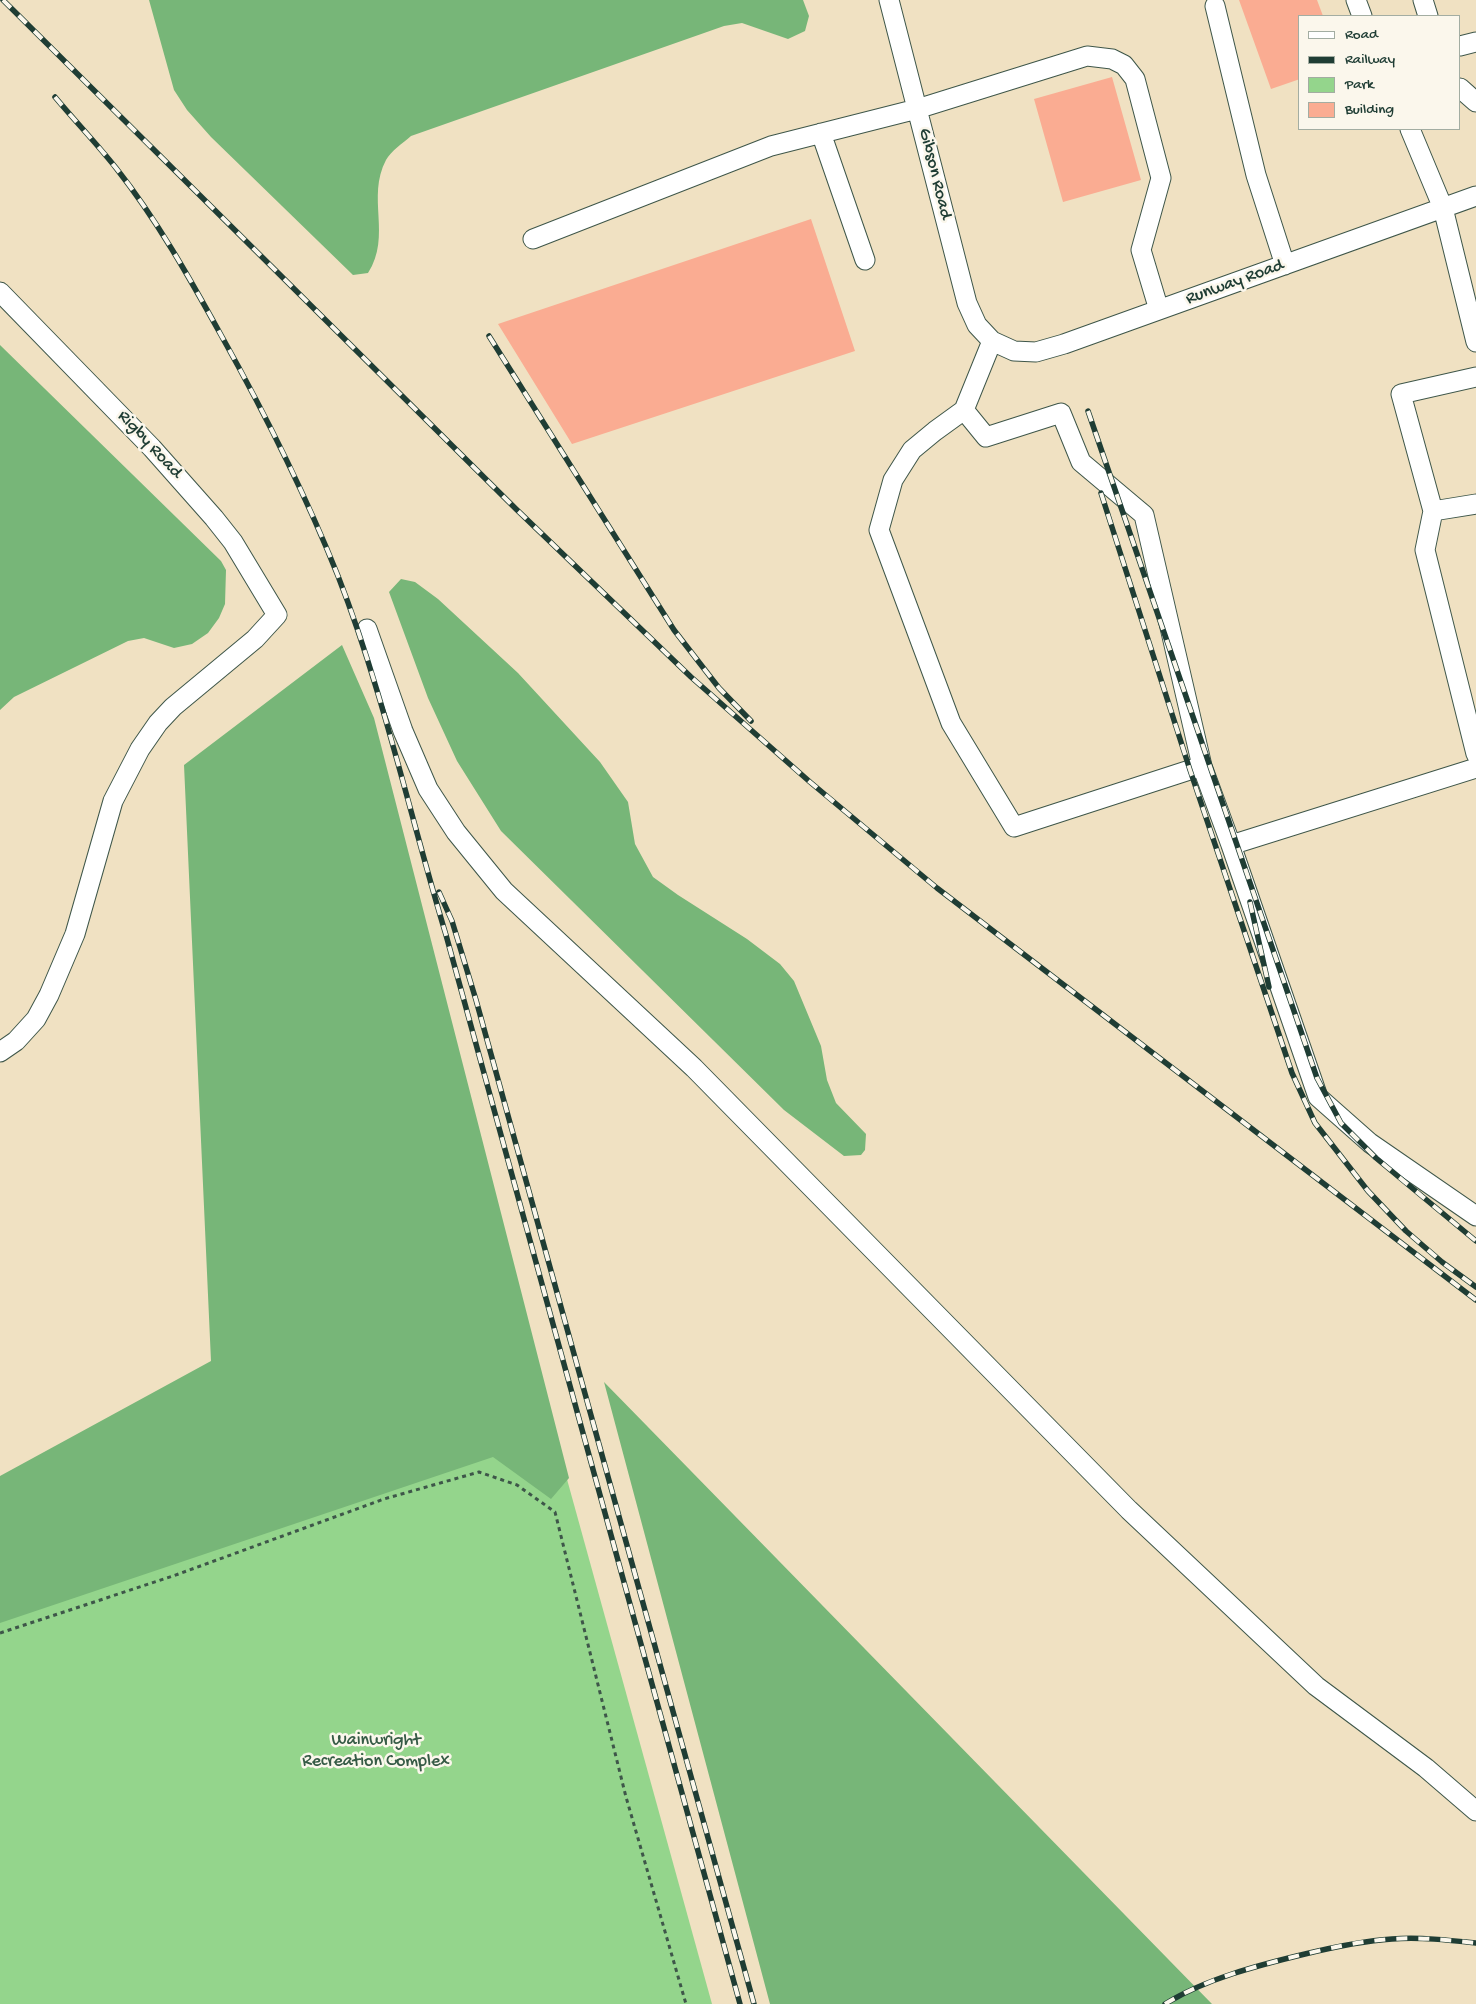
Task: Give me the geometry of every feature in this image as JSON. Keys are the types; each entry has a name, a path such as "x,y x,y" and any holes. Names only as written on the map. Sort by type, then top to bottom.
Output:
{"street":[{"name":"Gibson Road","path":"889,0 967,303 977,325 992,341"},
{"path":"1356,0 1362,15"},
{"path":"1422,0 1428,15"},
{"path":"1215,6 1256,175 1285,265"},
{"path":"1461,46 1476,42"},
{"path":"532,239 771,146 917,109 1087,56 1112,59 1124,65 1135,79 1161,178 1140,250 1159,310"},
{"path":"1461,89 1476,102"},
{"path":"1410,130 1443,208 1476,342"},
{"path":"821,133 864,260"},
{"name":"Runway Road","path":"992,341 1014,351 1036,352 1064,344 1476,196"},
{"name":"Rigby Road","path":"0,292 152,448 214,518 232,542 277,615 255,639 173,707 158,724 140,750 114,801 76,934 49,995 36,1019 16,1041 0,1052"},
{"path":"992,341 964,410 912,450 893,480 879,530 950,723 1014,827 1202,766"},
{"path":"1476,377 1400,394 1433,511 1425,550 1476,754"},
{"path":"964,410 986,437 1061,413 1081,462 1144,515 1202,766 1318,1097 1370,1143 1476,1216"},
{"path":"1433,511 1476,504"},
{"path":"367,628 403,731 428,789 456,832 504,891 694,1068 1136,1516 1316,1686 1426,1768 1476,1811"},
{"path":"1231,845 1476,768"}],"path":[{"path":"0,1633 173,1576 384,1499 480,1472 517,1485 555,1512 626,1796 686,2004"}],"green space":[{"path":"149,0 803,0 809,16 805,31 788,39 742,23 724,26 411,136 388,157 380,174 378,188 379,231 375,259 368,273 353,275 211,137 187,110 174,90"},
{"path":"0,345 221,561 226,570 225,604 219,618 208,633 192,644 174,648 144,638 128,641 14,697 0,710"},
{"path":"401,579 415,582 438,599 518,673 600,762 628,802 635,844 653,877 747,939 780,964 794,981 821,1046 827,1080 836,1103 866,1134 865,1150 861,1155 844,1156 784,1110 501,831 457,761 428,698 389,592"},
{"path":"342,645 374,718 569,1478 551,1499 493,1457 0,1623 0,1476 211,1361 184,765"},
{"path":"604,1382 1212,2004 770,2004"},
{"name":"Wainwright Recreation Complex","path":"552,1425 712,2004 0,2004 0,1612"}],"building":[{"path":"1239,0 1317,0 1323,15 1298,15 1298,80 1271,89"},
{"path":"1112,77 1141,180 1063,202 1034,99"},
{"path":"811,219 855,351 572,444 498,324"}],"railway":[{"path":"3,0 516,509 691,677 810,782 937,888 1476,1300"},
{"path":"55,97 109,159 131,188 159,228 197,292 253,393 298,484 338,576 354,620 369,664 446,935 740,2004"},
{"path":"489,336 674,630 719,688 751,721"},
{"path":"1088,411 1317,1078 1341,1123 1376,1158 1476,1241"},
{"path":"1101,493 1190,770 1292,1073 1315,1123 1368,1191 1406,1231 1442,1262 1476,1287"},
{"path":"439,892 452,921 476,1000 754,2004"},
{"path":"1250,902 1269,987"},
{"path":"1165,2004 1197,1987 1233,1974 1269,1963 1337,1947 1403,1938 1476,1943"}]}
